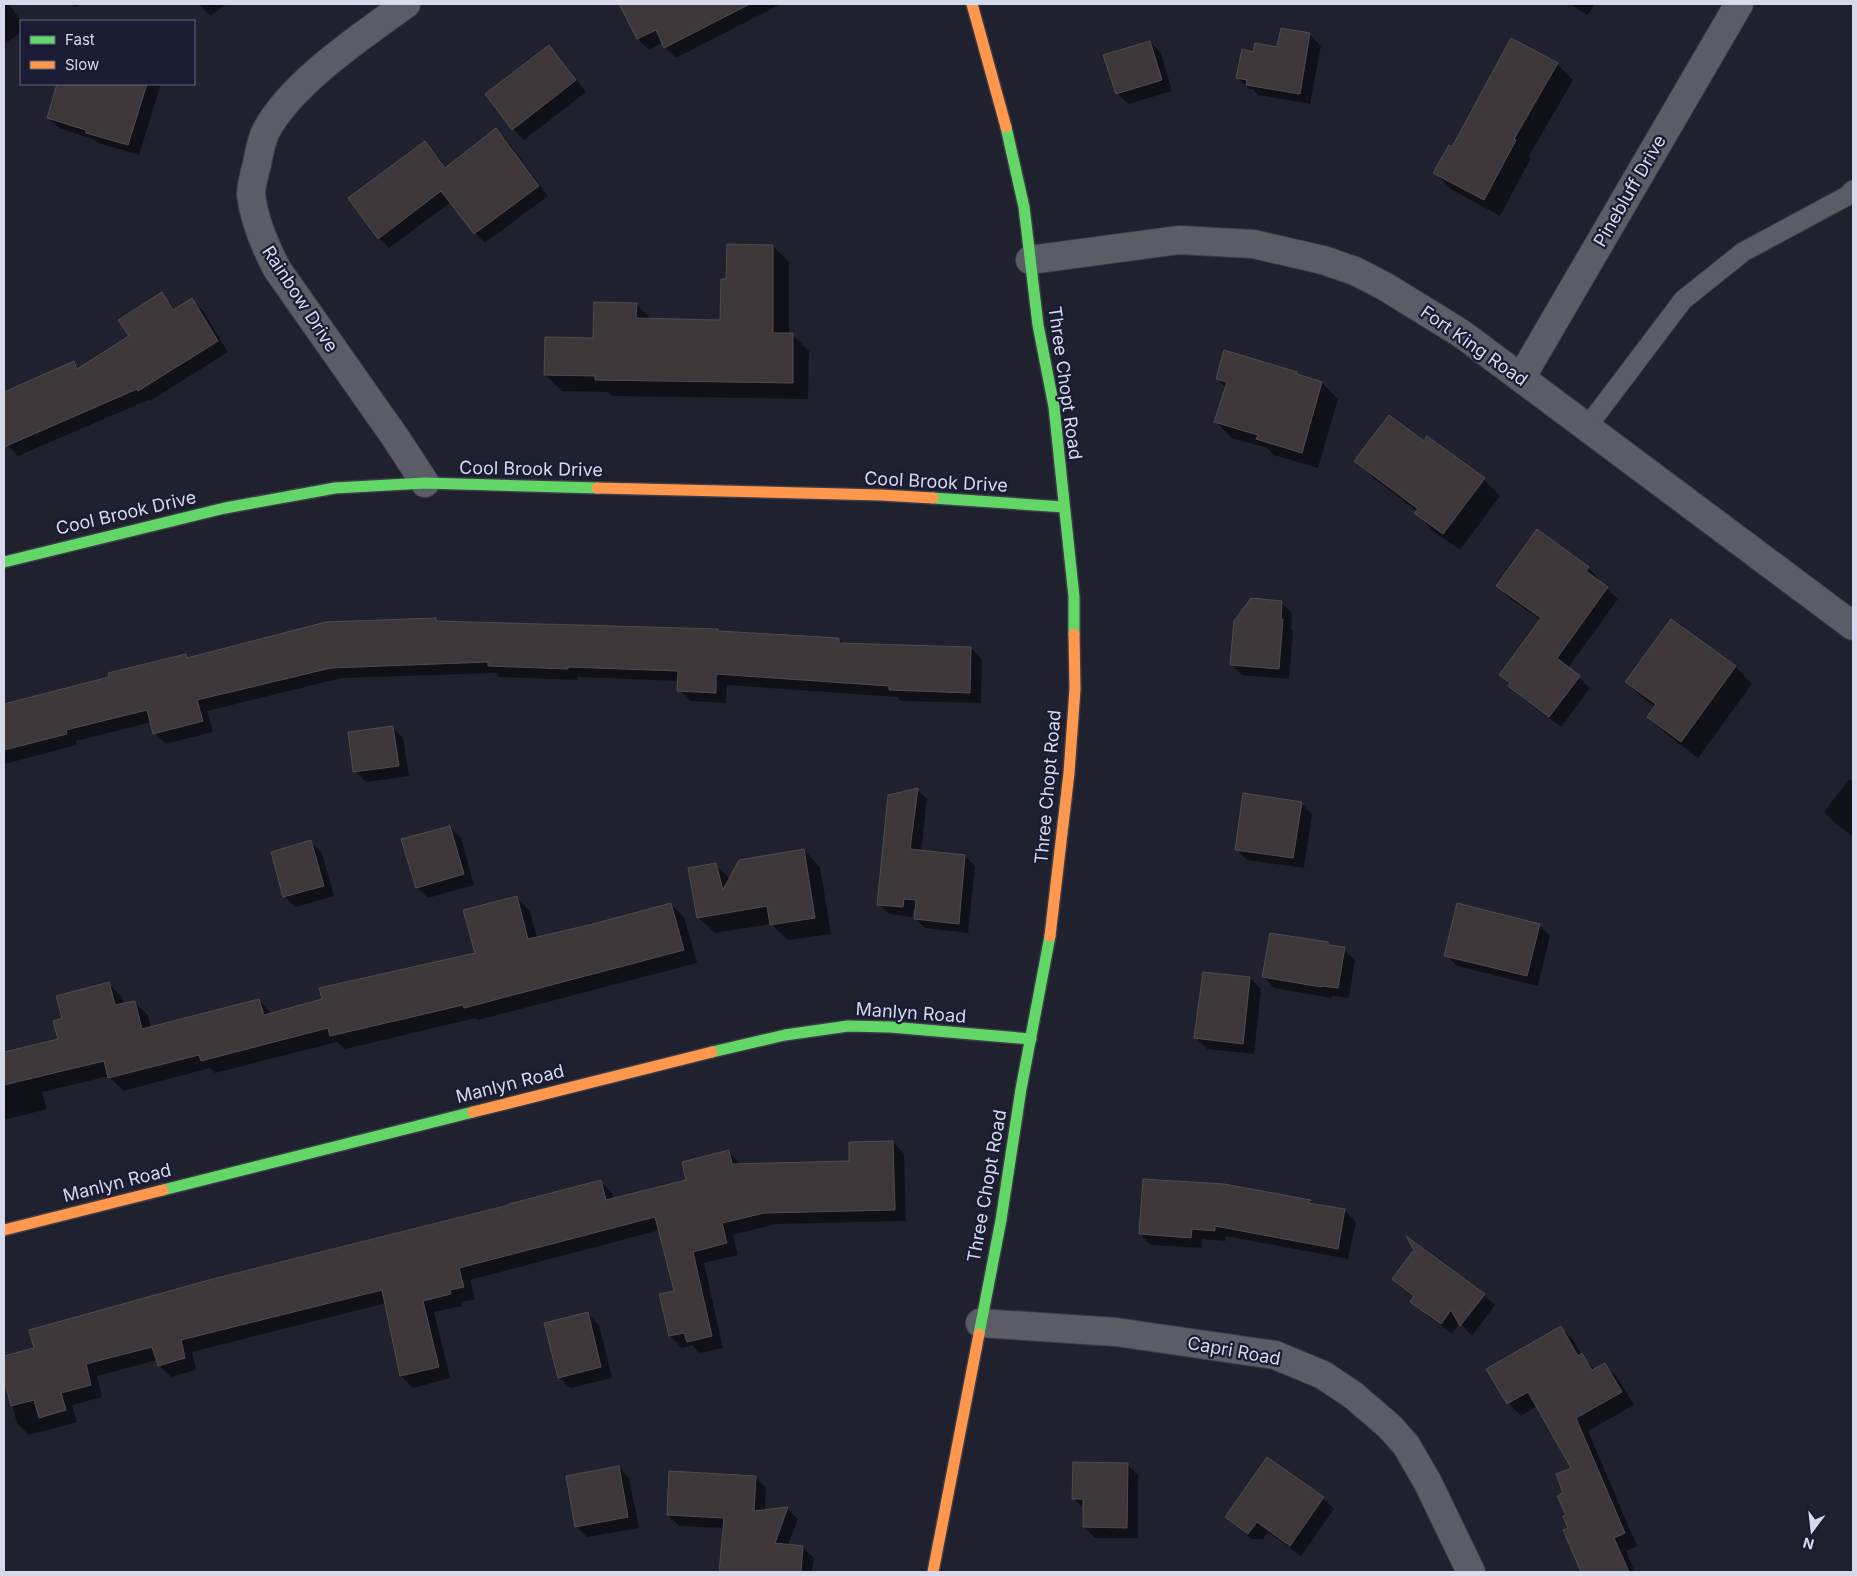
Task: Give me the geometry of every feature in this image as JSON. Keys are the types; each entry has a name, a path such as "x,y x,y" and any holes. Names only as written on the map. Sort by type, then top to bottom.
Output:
{"street":[{"name":"Rainbow Drive","path":"406,4 339,54 306,83 284,106 267,130 261,144 251,193 262,241 277,269 425,483"},
{"name":"Three Chopt Road","path":"933,1572 1000,1220 1021,1089 1051,933 1069,773 1075,689 1074,597 1054,407 1038,325 1024,207 1012,149 972,4"},
{"name":"Pinebluff Drive","path":"1521,378 1739,4"},
{"name":"Fort King Road","path":"1030,260 1179,240 1253,244 1314,258 1355,271 1386,287 1462,334 1853,624"},
{"name":"Cool Brook Drive","path":"4,562 224,508 335,488 425,483 881,495 1064,507"},
{"name":"Manlyn Road","path":"4,1230 676,1060 785,1035 848,1026 890,1027 1031,1039"},
{"name":"Capri Road","path":"980,1324 1116,1332 1275,1355 1324,1376 1353,1395 1406,1445 1427,1480 1471,1572"}],"lane":[{"path":"1587,427 1683,300 1744,252 1851,196"}],"building":[{"path":"619,4 750,4 664,48 656,30 637,39"},
{"path":"1281,28 1310,33 1300,94 1246,85 1247,80 1236,78 1242,49 1253,52 1255,43 1277,47"},
{"path":"1511,38 1558,63 1514,139 1516,140 1484,200 1433,173 1449,145 1452,147"},
{"path":"1150,41 1162,80 1116,94 1103,55"},
{"path":"549,45 576,80 512,130 485,94"},
{"path":"57,85 147,85 128,145 86,133 86,130 47,118"},
{"path":"496,128 539,186 474,234 441,191 378,239 348,198 425,141 445,168"},
{"path":"727,244 773,245 773,333 793,333 793,383 595,380 595,376 544,375 545,337 593,338 594,302 637,303 636,318 720,320 721,279 726,279"},
{"path":"162,292 173,310 192,298 218,341 138,391 137,389 4,447 4,392 74,361 77,369 129,336 118,320"},
{"path":"1224,350 1297,372 1297,374 1322,382 1302,453 1256,439 1258,435 1214,422 1227,382 1216,379"},
{"path":"1389,415 1424,441 1427,436 1485,478 1443,534 1414,513 1418,509 1354,461"},
{"path":"1537,529 1589,567 1586,571 1608,587 1557,658 1580,676 1549,717 1508,686 1510,683 1499,675 1541,618 1496,586"},
{"path":"1251,598 1282,601 1281,619 1283,619 1279,669 1230,665 1234,621"},
{"path":"436,618 436,621 718,629 718,631 839,638 839,643 971,647 970,693 889,690 889,686 716,674 716,693 677,691 678,671 488,666 488,662 331,668 197,700 203,721 153,734 147,710 66,730 67,734 4,750 4,704 109,677 108,673 186,654 187,658 326,622"},
{"path":"1671,619 1736,666 1681,742 1647,717 1656,704 1625,682"},
{"path":"393,726 399,766 353,772 348,732"},
{"path":"918,788 910,849 965,855 959,924 914,919 916,900 904,899 903,907 877,905 888,795"},
{"path":"1243,793 1302,802 1293,858 1235,850"},
{"path":"450,826 464,874 416,888 401,839"},
{"path":"311,840 324,886 283,897 271,852"},
{"path":"804,849 815,918 770,925 767,906 697,918 688,868 716,863 723,890 739,860"},
{"path":"517,896 528,939 671,903 684,950 464,1008 463,1005 330,1036 328,1028 201,1061 199,1055 108,1078 104,1061 4,1085 4,1052 58,1039 53,1021 62,1018 56,996 109,982 115,1005 135,1001 142,1029 259,999 264,1015 322,999 319,988 475,953 463,910"},
{"path":"1457,903 1540,924 1527,976 1444,956"},
{"path":"1270,933 1328,942 1328,945 1345,947 1338,988 1262,977"},
{"path":"1203,972 1250,977 1243,1044 1194,1038"},
{"path":"893,1141 895,1210 764,1213 722,1223 727,1243 693,1252 712,1336 687,1342 684,1333 669,1336 659,1294 674,1291 655,1217 459,1268 464,1287 450,1290 451,1294 423,1301 439,1367 400,1376 382,1290 181,1340 185,1358 158,1366 152,1347 86,1364 91,1385 61,1393 66,1410 39,1418 34,1400 11,1406 4,1379 4,1356 34,1348 29,1330 209,1280 601,1180 606,1200 686,1180 682,1162 729,1150 732,1164 849,1161 849,1142"},
{"path":"1143,1179 1224,1184 1311,1200 1308,1203 1345,1209 1338,1249 1215,1226 1215,1231 1192,1229 1191,1238 1139,1234"},
{"path":"1406,1236 1485,1294 1460,1326 1451,1310 1441,1324 1410,1302 1414,1296 1392,1279 1412,1252 1415,1252"},
{"path":"588,1312 601,1367 558,1378 544,1323"},
{"path":"1561,1326 1578,1356 1582,1353 1592,1370 1605,1363 1622,1392 1576,1418 1625,1533 1614,1538 1629,1572 1581,1572 1563,1530 1568,1528 1563,1516 1566,1515 1557,1496 1563,1493 1556,1474 1571,1468 1528,1392 1507,1404 1486,1369"},
{"path":"1267,1457 1324,1497 1290,1546 1257,1522 1248,1534 1225,1517"},
{"path":"1073,1462 1128,1463 1127,1528 1083,1527 1083,1499 1072,1499"},
{"path":"619,1466 628,1517 575,1527 566,1476"},
{"path":"669,1471 756,1476 754,1511 788,1507 775,1543 803,1546 801,1572 719,1572 724,1518 667,1515"}],"traffic: fast":[{"path":"1006,127 1024,207 1038,325 1054,407 1074,597 1074,634"},
{"path":"4,562 225,508 335,488 425,483 597,488"},
{"path":"933,498 1064,507"},
{"path":"979,1334 1001,1220 1021,1089 1050,936"},
{"path":"712,1052 785,1035 848,1026 890,1027 1031,1039"},
{"path":"163,1190 473,1112"}],"traffic: slow":[{"path":"972,4 1006,127"},
{"path":"597,488 933,498"},
{"path":"1050,936 1069,773 1075,689 1074,634"},
{"path":"473,1112 712,1052"},
{"path":"4,1230 163,1190"},
{"path":"933,1572 979,1334"}]}
